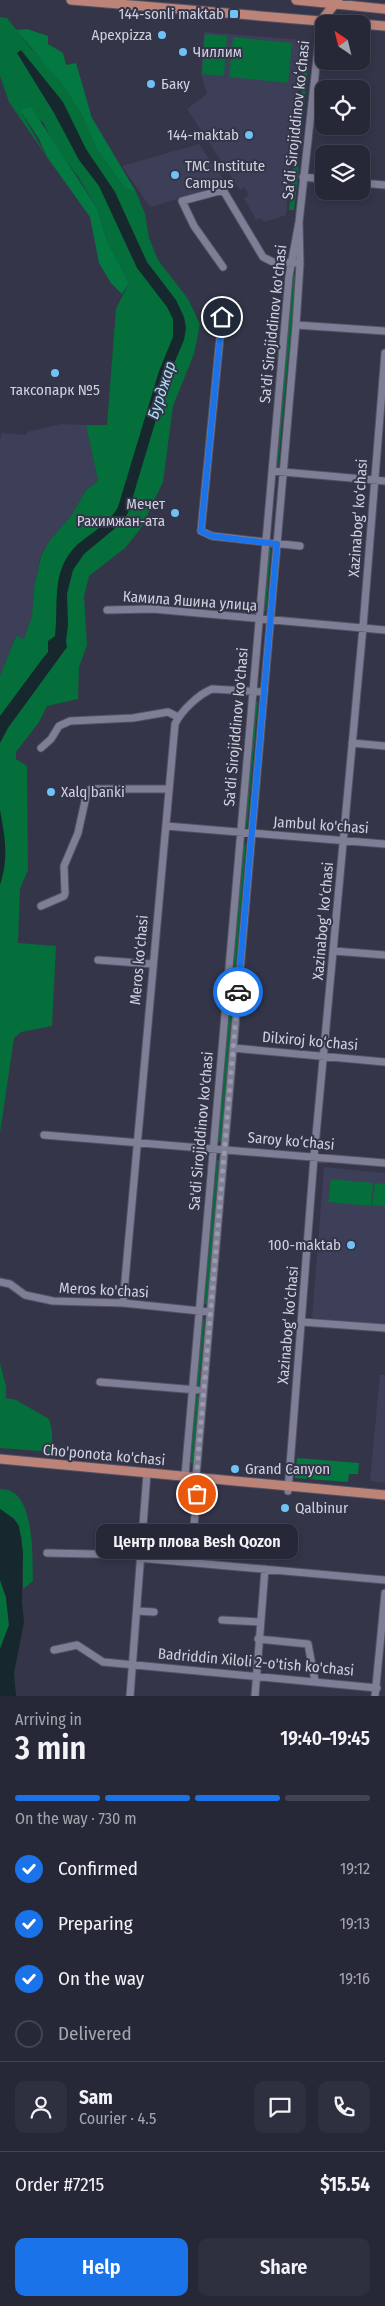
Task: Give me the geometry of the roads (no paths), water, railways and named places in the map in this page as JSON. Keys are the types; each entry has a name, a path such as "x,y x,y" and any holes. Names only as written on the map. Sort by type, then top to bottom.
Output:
{"main road":[{"path":"71,0 315,20"},
{"path":"184,9 191,0"},
{"path":"296,0 351,3 385,9"},
{"path":"323,15 328,3"},
{"path":"323,15 328,3"},
{"path":"370,25 385,26"},
{"name":"Cho'ponota ko'chasi","path":"4,1463 194,1479 385,1500"},
{"name":"Cho'ponota ko'chasi","path":"288,1489 385,1495"}],"street":[{"name":"Saʼdi Sirojiddinov koʻchasi","path":"299,222 315,70"},
{"path":"303,177 315,178"},
{"path":"370,184 385,186"},
{"path":"222,267 194,226 182,201 223,190 263,257 273,262 300,264"},
{"name":"Sa'di Sirojiddinov ko'chasi","path":"194,1479 193,1389 272,471 291,262 299,222"},
{"name":"Sa'di Sirojiddinov ko'chasi","path":"194,1479 204,1390 296,325 300,264 299,222"},
{"path":"222,317 201,531 212,536 300,546"},
{"path":"296,325 385,331"},
{"name":"Xazinabog‘ ko‘chasi","path":"288,1489 314,1157 363,627 385,353"},
{"path":"272,471 385,481"},
{"name":"Камила Яшина улица","path":"107,610 153,610 385,630"},
{"path":"41,748 51,739 59,726 70,721 133,718 168,712 178,718 206,691 212,689 264,692"},
{"name":"Meros ko‘chasi","path":"123,1303 152,964 175,724 178,718"},
{"path":"352,743 385,746"},
{"path":"41,906 64,896 66,893 64,866 78,834 87,792 91,789 119,787 169,789"},
{"name":"Jambul ko'chasi","path":"166,826 385,844"},
{"path":"334,951 385,955"},
{"path":"98,960 152,964"},
{"name":"Dilxiroj ko‘chasi","path":"233,1048 385,1062"},
{"name":"Saroy ko‘chasi","path":"44,1134 385,1164"},
{"name":"Meros ko'chasi","path":"0,1282 10,1284 25,1295 54,1301 123,1303 210,1312"},
{"path":"302,1322 385,1328"},
{"path":"100,1382 204,1390"},
{"path":"130,1696 139,1557 147,1476"},
{"path":"191,1562 194,1479"},
{"path":"47,1553 139,1557 385,1580"},
{"path":"255,1696 265,1569"},
{"path":"375,1696 385,1593"},
{"path":"137,1611 154,1612"},
{"path":"222,1620 260,1622"},
{"path":"258,1640 308,1644 315,1681"},
{"name":"Badriddin Xiloli 2-o'tish ko'chasi","path":"54,1650 77,1645 103,1662 256,1675 377,1688"}],"water":[{"name":"Бурджар","path":"21,50 63,102 86,149 115,192 147,262 176,300 184,317 186,328 184,340 170,373 128,513 119,525 84,554 73,570 67,594 67,647 8,728 0,743 0,716 48,652 48,641 55,636 59,576 63,565 69,554 78,544 105,523 118,507 159,371 173,337 173,319 167,307 137,268 99,186 79,160 54,113 17,53"},
{"path":"0,810 5,838 5,857 0,885"},
{"path":"0,1509 14,1519 19,1526 23,1552 22,1602 24,1622 14,1673 16,1696 0,1696 0,1649 9,1625 6,1597 0,1580"}],"place":[{"name":"144-sonli maktab","path":"234,14"},
{"name":"Apexpizza","path":"162,35"},
{"name":"Чиллим","path":"183,52"},
{"name":"Баку","path":"151,84"},
{"name":"144-maktab","path":"249,135"},
{"name":"TMC Institute Campus","path":"175,175"},
{"name":"таксопарк №5","path":"55,373"},
{"name":"Мечет Рахимжан-ата","path":"175,513"},
{"name":"Xalq banki","path":"51,792"},
{"name":"100-maktab","path":"351,1245"},
{"name":"Grand Canyon","path":"235,1469"},
{"name":"Центр плова Besh Qozon","path":"197,1494"},
{"name":"Qalbinur","path":"285,1508"}]}
